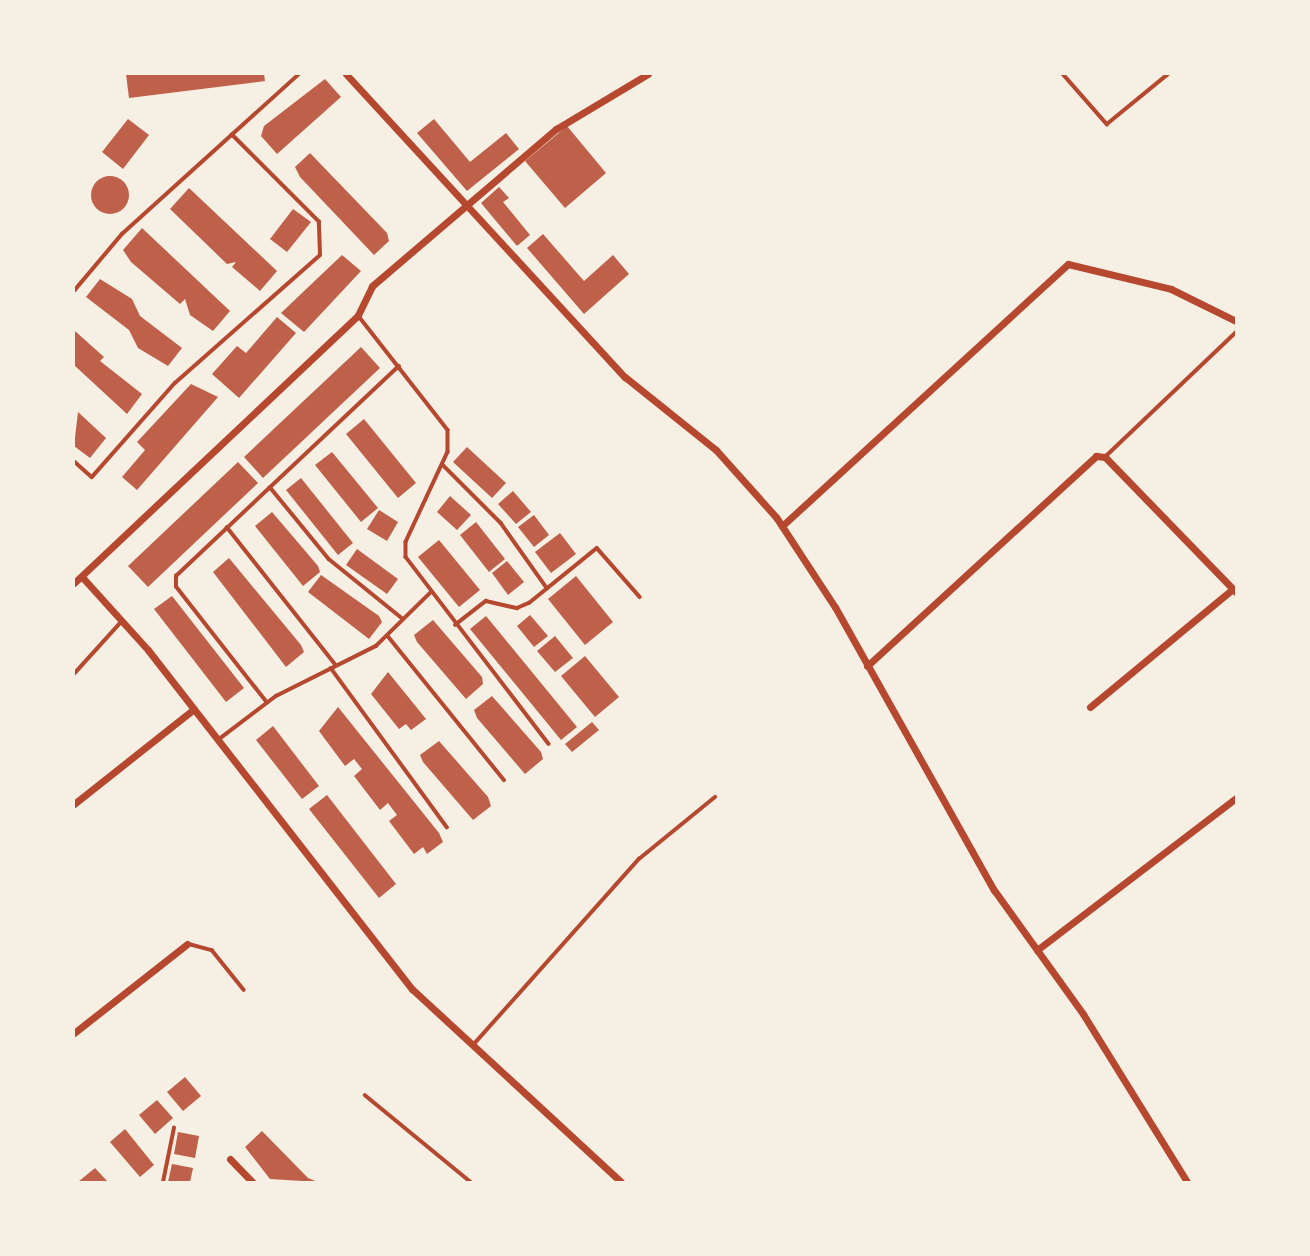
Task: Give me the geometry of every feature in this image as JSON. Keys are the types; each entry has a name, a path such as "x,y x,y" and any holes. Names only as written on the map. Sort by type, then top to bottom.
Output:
{"street":[{"path":"346,74 464,206 639,392 737,471 782,526 867,666 995,890 1037,950 1187,1182"},
{"path":"74,583 83,578 358,316 372,286 556,129 648,74"},
{"path":"782,526 1068,264 1171,289 1237,321"},
{"path":"867,666 1090,458 1105,457 1233,592 1090,706"},
{"path":"83,578 194,709 412,989 621,1182"},
{"path":"74,804 194,709"},
{"path":"1037,950 1237,798"},
{"path":"74,1033 187,944"},
{"path":"230,1159 252,1182"}],"lane":[{"path":"74,291 122,234 299,74"},
{"path":"1063,74 1107,124 1168,74"},
{"path":"74,461 92,477 175,383 320,255 319,222 232,135"},
{"path":"358,316 448,430 443,464 406,542 406,557 430,593 549,744"},
{"path":"1105,457 1237,332"},
{"path":"267,703 176,587 176,576 399,366"},
{"path":"443,464 501,523 547,588"},
{"path":"270,487 329,559 403,620"},
{"path":"227,527 336,665"},
{"path":"455,625 486,601 517,608 597,548 640,597"},
{"path":"218,740 267,703 388,636 430,593"},
{"path":"74,674 122,621"},
{"path":"388,636 504,780"},
{"path":"331,667 447,827"},
{"path":"473,1046 639,859 715,797"},
{"path":"187,944 212,950 244,990"},
{"path":"365,1095 471,1182"},
{"path":"163,1182 174,1128"}],"building":[{"path":"126,74 264,74 265,81 129,98"},
{"path":"325,79 341,97 277,154 261,136 264,126"},
{"path":"128,119 149,135 123,169 102,152"},
{"path":"434,119 470,162 506,133 519,149 467,191 417,133"},
{"path":"567,126 606,173 565,208 525,161"},
{"path":"310,153 387,233 389,241 374,255 300,177 295,167"},
{"path":"110,176 123,182 129,195 123,208 110,214 97,208 91,195 97,182"},
{"path":"499,187 509,198 503,202 530,235 517,246 481,203"},
{"path":"189,188 277,271 260,291 232,267 236,262 227,264 170,209"},
{"path":"293,209 311,222 287,252 270,239"},
{"path":"142,228 230,311 213,331 190,315 185,299 180,304 131,262 123,250"},
{"path":"543,234 584,281 613,255 629,274 584,314 527,248"},
{"path":"342,255 361,271 304,332 281,313"},
{"path":"100,279 132,299 140,316 182,348 168,366 138,348 129,330 86,297"},
{"path":"277,317 296,333 239,398 212,374 237,346 246,353"},
{"path":"75,331 104,357 100,361 142,394 127,414 74,365"},
{"path":"361,347 380,368 263,478 244,457"},
{"path":"191,384 218,397 137,490 122,477 145,450 137,442"},
{"path":"78,412 106,438 90,458 74,446"},
{"path":"364,419 416,483 398,498 346,434"},
{"path":"467,447 506,483 492,498 453,462"},
{"path":"332,452 378,508 361,522 315,465"},
{"path":"238,462 258,483 148,587 128,566"},
{"path":"301,478 353,543 338,555 286,490"},
{"path":"513,491 531,512 516,524 498,504"},
{"path":"450,496 471,515 457,530 437,512"},
{"path":"379,510 398,522 387,541 367,529"},
{"path":"272,512 318,566 320,572 303,586 255,526"},
{"path":"534,515 549,535 534,547 518,527"},
{"path":"476,522 505,559 489,572 460,535"},
{"path":"560,533 576,554 551,573 535,552"},
{"path":"439,540 480,590 459,607 418,557"},
{"path":"357,549 398,579 387,594 346,565"},
{"path":"229,558 301,645 304,652 286,667 213,572"},
{"path":"507,561 524,582 508,595 492,573"},
{"path":"321,575 379,616 382,622 369,639 308,592"},
{"path":"576,576 613,622 585,645 548,599"},
{"path":"172,596 244,688 226,702 154,609"},
{"path":"530,615 548,636 534,647 517,626"},
{"path":"486,616 577,727 561,740 470,629"},
{"path":"433,620 482,677 483,684 466,699 414,635"},
{"path":"555,636 573,658 555,672 537,651"},
{"path":"585,656 619,697 595,717 561,676"},
{"path":"388,672 426,719 411,730 406,724 399,729 371,694"},
{"path":"492,696 541,752 543,759 525,774 477,718 474,710"},
{"path":"338,707 439,833 443,842 427,854 423,847 414,854 389,821 397,815 388,803 380,810 354,776 362,769 354,759 345,766 319,731"},
{"path":"592,722 599,730 572,752 565,744"},
{"path":"273,726 319,786 302,799 256,740"},
{"path":"439,741 488,797 491,806 473,820 423,762 420,755"},
{"path":"327,795 396,884 379,898 309,809"},
{"path":"185,1077 201,1096 183,1111 167,1092"},
{"path":"157,1100 173,1118 155,1134 139,1115"},
{"path":"125,1129 154,1165 140,1177 110,1142"},
{"path":"262,1131 308,1178 318,1182 270,1179 245,1147"},
{"path":"178,1132 199,1136 195,1158 174,1154"},
{"path":"172,1164 193,1168 190,1182 168,1182"},
{"path":"95,1168 108,1182 78,1182"}]}
